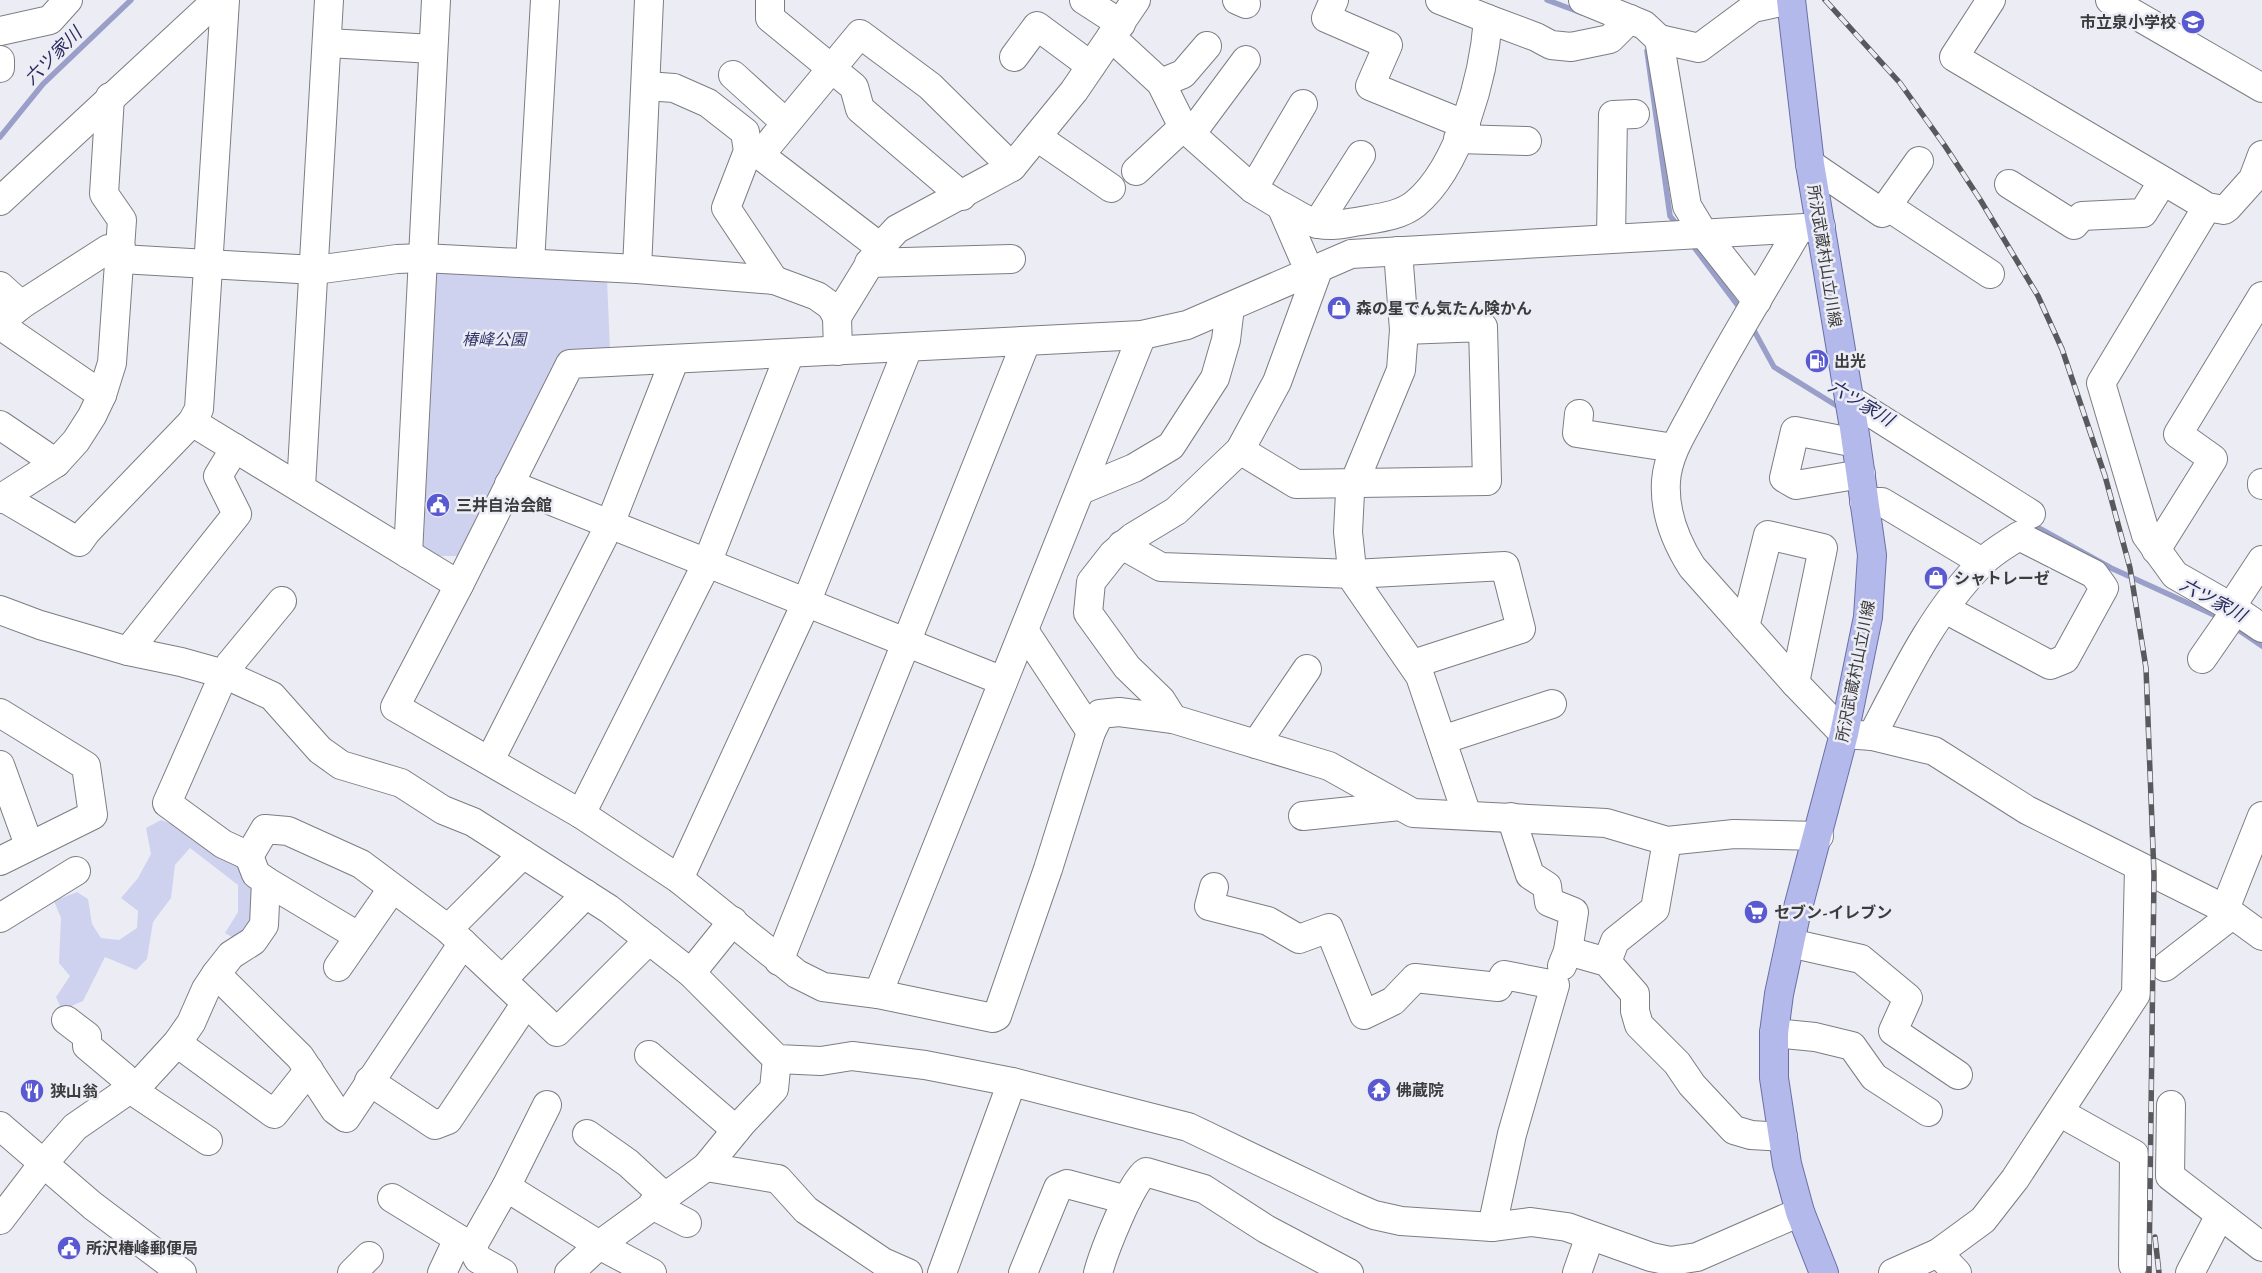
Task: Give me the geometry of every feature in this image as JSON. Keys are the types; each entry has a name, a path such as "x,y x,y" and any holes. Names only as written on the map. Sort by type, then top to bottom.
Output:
{"main road":[{"name":"所沢武蔵村山立川線","path":"1790,0 1810,164 1810,228 1852,419 1872,555 1868,617 1844,734 1790,943 1779,994 1774,1033 1774,1078 1783,1137 1800,1212 1824,1273"}],"street":[{"path":"0,31 50,20 68,0"},
{"path":"0,201 217,0"},
{"path":"110,98 104,194 122,220 113,355 102,395 92,416 76,441 56,463 2,498 79,542 86,531 192,422 199,409 225,0"},
{"path":"301,487 315,270 329,0"},
{"path":"408,554 436,0"},
{"path":"530,263 545,0"},
{"path":"637,269 649,0"},
{"path":"770,0 770,18 854,87 860,109 962,196"},
{"path":"1084,0 1116,30 1161,83 1187,131 1253,189 1317,224 1332,226 1386,217 1414,205 1434,185 1462,132 1477,81 1488,19"},
{"path":"837,317 874,255 897,229 962,196 1012,167 1092,66 1136,0"},
{"path":"1334,0 1326,18 1388,45 1370,86 1462,132 1527,141"},
{"path":"1440,0 1536,36 1551,45 1571,47 1610,39 1630,19"},
{"path":"1583,0 1644,25 1659,38 1700,48 1753,8 1790,0"},
{"path":"1992,0 1954,57 2207,206 2224,210 2259,174"},
{"path":"2110,0 2262,88"},
{"path":"1014,57 1038,26 1092,66"},
{"path":"1010,259 874,255 760,156 860,34 930,86 1012,167"},
{"path":"1659,38 1687,206 1699,234 1753,307"},
{"path":"328,43 433,49"},
{"path":"1161,83 1182,74 1207,46"},
{"path":"0,60 0,68"},
{"path":"1136,171 1187,131 1246,60"},
{"path":"732,75 786,123"},
{"path":"646,86 674,88 708,103 745,132 748,151 726,208 774,280"},
{"path":"1253,189 1303,104"},
{"path":"1611,238 1613,115 1635,114"},
{"path":"1037,137 1112,188"},
{"path":"1317,224 1361,155"},
{"path":"1810,164 1882,213 1919,160"},
{"path":"2009,184 2074,225 2082,216 2143,213 2164,181"},
{"path":"1173,719 1161,700 1127,667 1088,613 1090,582 1122,545 1176,511 1240,450 1277,382 1314,271 1281,206"},
{"path":"1887,206 1990,274"},
{"path":"2207,206 2101,383 2146,535 2175,575 2234,609 2262,628"},
{"path":"1810,228 1352,254 1187,324 1142,335 570,364 460,585 395,707 581,814 679,879 797,974 823,987 878,994 993,1018 997,1016 1048,869 1091,732 1100,714 1119,712 1173,719 1329,766 1413,813 1606,823 1667,841 1734,834 1819,836"},
{"path":"1810,228 1753,307 1674,448 1668,469 1666,495 1679,548 1692,568 1745,628 1844,734 1872,736 1934,751 2027,810 2228,912 2262,936"},
{"path":"102,395 0,324 21,305 108,249 121,254 209,264 315,270 397,259 423,258 637,269 774,280 817,296 831,306 837,317 838,351"},
{"path":"1398,251 1404,330 1401,370 1350,493 1348,532 1353,578 1405,655 1414,664 1442,740 1466,815"},
{"path":"0,286 21,305"},
{"path":"2156,550 2213,459 2178,434 2262,296"},
{"path":"1081,490 1134,468 1171,446 1215,378 1226,340 1230,306"},
{"path":"1240,450 1296,484 1487,481 1483,326 1404,330"},
{"path":"878,994 1003,681 1025,632 1142,335"},
{"path":"779,961 1026,342"},
{"path":"679,879 806,603 908,348"},
{"path":"581,814 707,564 790,353"},
{"path":"490,760 610,524 674,360"},
{"path":"1579,414 1577,433 1674,448"},
{"path":"1861,474 1796,486 1784,478 1795,431 1852,419 2031,514"},
{"path":"192,422 460,585"},
{"path":"0,424 56,463"},
{"path":"128,651 238,514 218,476 235,448"},
{"path":"509,484 1003,681"},
{"path":"1864,502 1882,502 1982,562"},
{"path":"1745,628 1768,534 1823,548 1795,683"},
{"path":"1872,736 1910,662 1945,609 1982,562 2019,536 2094,574 2104,588 2065,659 2050,665 1945,609"},
{"path":"1122,545 1161,567 1353,574 1505,566 1521,629 1414,664"},
{"path":"2202,659 2262,560"},
{"path":"282,601 224,674 167,803 223,844 249,856 256,874 266,881 358,936"},
{"path":"0,610 40,625 128,651 182,662 224,674 272,696 320,750 341,765 400,783 442,810 473,822 586,894 691,973 777,1059 821,1061 852,1056 925,1064 1012,1082 1188,1127 1374,1215 1401,1221 1492,1228 1531,1222 1567,1227 1670,1261 1698,1258 1800,1212"},
{"path":"1025,632 1091,732"},
{"path":"1256,744 1307,669"},
{"path":"1442,740 1552,704"},
{"path":"0,713 86,766 93,815 0,861"},
{"path":"0,765 29,845"},
{"path":"1303,816 1400,806"},
{"path":"2165,968 2228,912 2262,816"},
{"path":"1492,1228 1512,1134 1555,985 1568,951 1574,912 1549,902 1547,886 1530,875 1510,817"},
{"path":"249,856 266,829 288,831 361,864 456,936 557,1032 649,940"},
{"path":"1607,962 1615,941 1655,909 1667,841"},
{"path":"216,974 300,1057 335,1110 346,1118 456,936 523,854"},
{"path":"1893,1273 1938,1253 1983,1220 2015,1179 2136,994 2139,868"},
{"path":"0,918 76,871"},
{"path":"0,1220 42,1165 76,1127 143,1080 177,1043 191,1023 206,989 216,974 231,955 253,941 264,925 266,881"},
{"path":"1214,887 1209,906 1268,921 1299,939 1329,928 1364,1015 1392,1001 1416,978 1498,987 1504,975 1555,985"},
{"path":"338,967 392,889"},
{"path":"503,979 586,894"},
{"path":"691,973 733,921"},
{"path":"1790,943 1861,959 1908,998 1894,1031 1958,1075"},
{"path":"1568,951 1607,962 1635,994 1635,1010 1639,1025 1677,1063 1692,1085 1734,1130 1751,1135 1783,1137"},
{"path":"369,1081 435,1125 448,1120 526,1003"},
{"path":"66,1020 87,1036 87,1046 124,1077 130,1089 208,1141"},
{"path":"1774,1033 1815,1037 1852,1046 1874,1077 1928,1112"},
{"path":"177,1043 274,1114 309,1070"},
{"path":"649,1054 736,1130"},
{"path":"569,1273 599,1245 706,1167 736,1130 774,1089 777,1059"},
{"path":"942,1273 1012,1082"},
{"path":"442,1273 506,1187 547,1105"},
{"path":"2171,1105 2170,1176 2262,1247"},
{"path":"2059,1112 2134,1154 2133,1265"},
{"path":"0,1126 42,1165 182,1273"},
{"path":"587,1134 628,1163 658,1201 688,1223"},
{"path":"706,1167 778,1179 806,1210 884,1262 908,1273"},
{"path":"1098,1273 1127,1200 1140,1176 1146,1172 1204,1189 1266,1229 1349,1273"},
{"path":"1023,1273 1058,1188 1067,1184 1127,1200"},
{"path":"506,1187 599,1245 652,1273"},
{"path":"392,1198 465,1243 478,1259 503,1273"},
{"path":"2190,1273 2220,1215"},
{"path":"1577,1273 1590,1236"},
{"path":"1938,1253 1957,1273"}],"green space":[{"name":"椿峰公園","path":"437,268 607,278 610,351 562,354 458,556 439,556 417,542 429,274"},
{"path":"161,820 187,830 246,865 262,898 249,927 237,940 225,933 238,912 238,885 190,848 175,865 171,898 153,922 147,959 136,970 105,957 83,1001 62,1010 56,997 70,976 59,963 61,918 54,901 77,892 88,899 92,924 101,938 119,940 137,928 138,911 121,898 138,878 151,854 146,828"}],"waterway":[{"name":"六ツ家川","path":"0,137 43,84 131,0"},
{"name":"六ツ家川","path":"1547,0 1582,13"},
{"name":"六ツ家川","path":"1647,51 1670,216 1679,227"},
{"name":"六ツ家川","path":"1691,243 1742,311"},
{"name":"六ツ家川","path":"1751,325 1774,367 1842,409"},
{"name":"六ツ家川","path":"2030,523 2111,568 2223,619"},
{"name":"六ツ家川","path":"2234,627 2262,646"}],"railway":[{"path":"1825,0 1900,83 1981,201 2038,296 2062,349 2105,476 2130,568 2146,668 2154,875 2149,1273"},
{"path":"2155,1237 2159,1273"}],"place":[{"name":"市立泉小学校","path":"2193,22"},
{"name":"森の星でん気たん険かん","path":"1339,308"},
{"name":"出光","path":"1817,361"},
{"name":"三井自治会館","path":"438,505"},
{"name":"シャトレーゼ","path":"1936,578"},
{"name":"セブン-イレブン","path":"1756,912"},
{"name":"佛蔵院","path":"1379,1090"},
{"name":"狭山翁","path":"32,1091"},
{"name":"所沢椿峰郵便局","path":"69,1248"}]}
